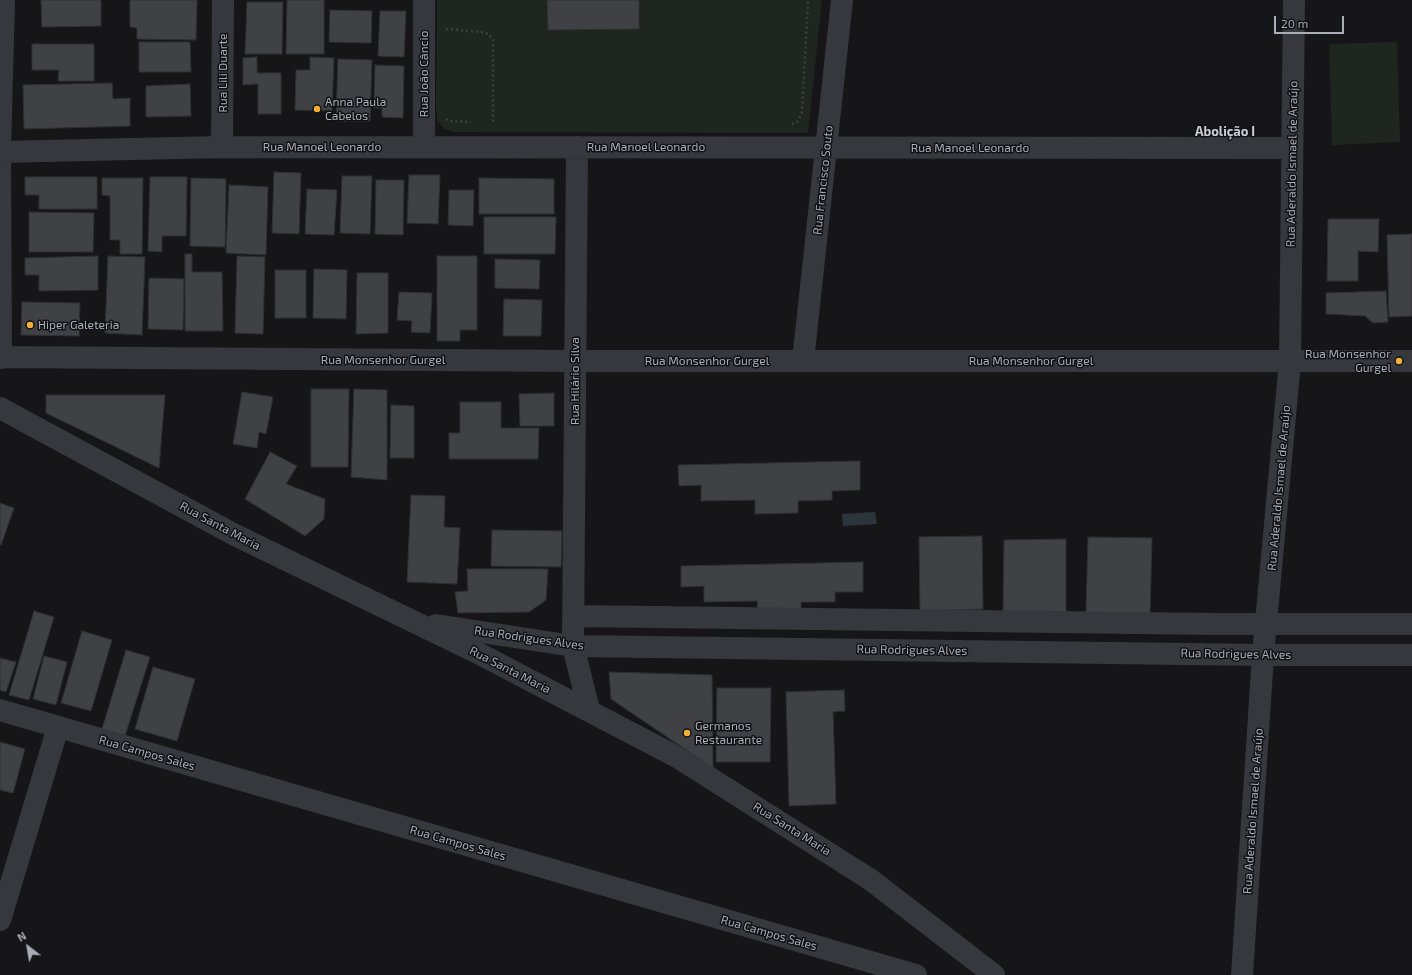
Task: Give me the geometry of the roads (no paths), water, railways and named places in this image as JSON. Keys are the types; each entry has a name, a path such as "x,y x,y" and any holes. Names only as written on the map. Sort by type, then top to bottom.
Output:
{"street":[{"path":"0,358 0,152 4,0"},
{"name":"Rua Lili Duarte","path":"222,147 223,0"},
{"name":"Rua João Câncio","path":"424,0 424,147"},
{"name":"Rua Francisco Souto","path":"803,361 842,0"},
{"name":"Rua Aderaldo Ismael de Araújo","path":"1242,975 1263,655 1290,361 1294,0"},
{"name":"Rua Manoel Leonardo","path":"0,152 222,147 1292,148"},
{"name":"Rua Hilário Silva","path":"577,147 574,646 589,710"},
{"name":"Rua Monsenhor Gurgel","path":"0,358 576,361 1412,361"},
{"name":"Rua Santa Maria","path":"0,408 235,535 415,621 678,757 871,880 994,975"},
{"path":"575,616 1266,624 1412,624"},
{"name":"Rua Rodrigues Alves","path":"415,621 574,646 1263,655 1412,655"},
{"name":"Rua Campos Sales","path":"0,710 916,975"},
{"path":"0,920 58,727"}],"place":[{"name":"Anna Paula Cabelos","path":"317,109"},
{"name":"Hiper Galeteria","path":"30,325"},
{"name":"Rua Monsenhor Gurgel","path":"1399,361"},
{"name":"Germanos Restaurante","path":"687,733"}],"district":[{"name":"Abolição I","path":"1225,132"}]}
